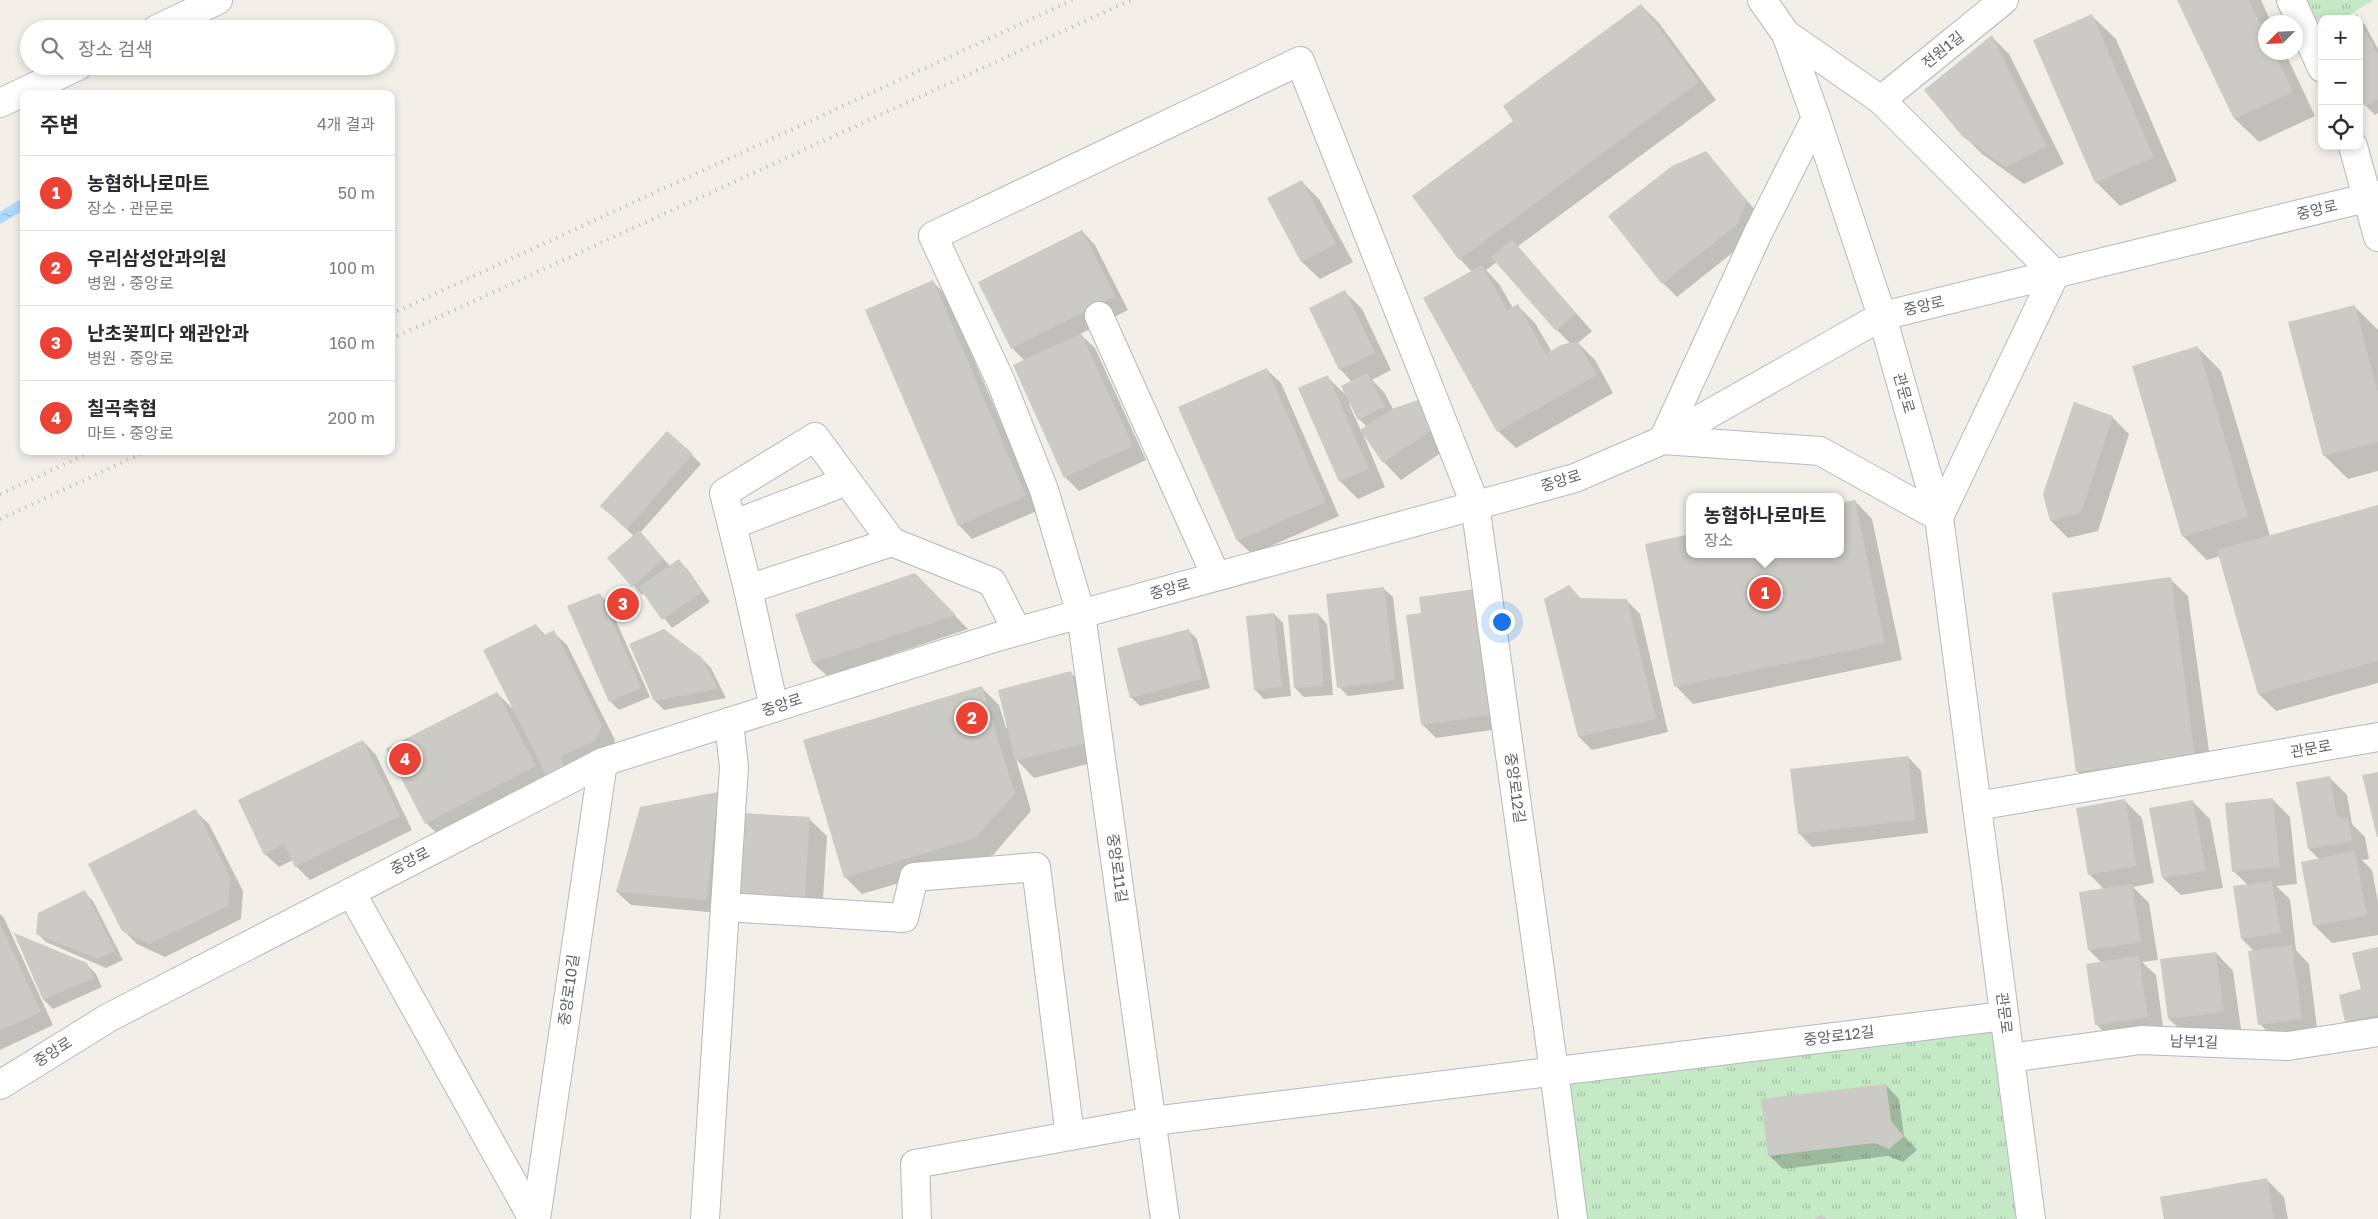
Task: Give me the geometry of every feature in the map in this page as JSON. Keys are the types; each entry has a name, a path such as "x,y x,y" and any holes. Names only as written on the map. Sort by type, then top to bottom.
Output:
{"street":[{"path":"177,20 218,0"},
{"name":"관문로","path":"1762,0 1786,34 1816,118 1882,316 1939,517 2031,1219"},
{"name":"전원1길","path":"1881,100 2004,0"},
{"path":"2291,0 2318,60"},
{"path":"1786,34 1881,100 2055,274 1939,517 1820,451 1663,440 1758,232 1816,118"},
{"name":"중앙로12길","path":"1080,614 1044,490 1001,382 933,236 1300,61 1475,504 1573,1219"},
{"path":"27,90 59,75"},
{"path":"0,103 20,94"},
{"path":"2354,150 2372,197 2378,237"},
{"name":"중앙로","path":"0,1085 108,1018 603,762 1017,631 1575,478 1663,440 1882,316 2372,197"},
{"path":"1099,316 1216,576"},
{"path":"774,708 724,493 815,437 892,542 992,582 1017,631"},
{"path":"732,525 847,481"},
{"path":"748,590 892,542"},
{"name":"중앙로11길","path":"1080,614 1165,1219"},
{"path":"705,1219 734,766 729,722"},
{"name":"관문로","path":"1978,806 2378,737"},
{"name":"중앙로10길","path":"534,1219 603,762"},
{"path":"725,907 904,918 914,877 1036,866 1070,1136"},
{"path":"351,892 534,1219"},
{"name":"중앙로12길","path":"1152,1121 2004,1016"},
{"name":"남부1길","path":"2010,1058 2141,1040 2288,1046 2378,1032"},
{"path":"917,1219 915,1164 1152,1121"}],"green space":[{"path":"2293,0 2373,0 2349,15 2318,15 2318,33 2310,38 2303,22 2303,15 2300,15"},
{"path":"2004,1016 2031,1219 1573,1219 1554,1071"}],"water":[{"path":"20,200 20,212 0,224 0,212"}],"building":[{"path":"2177,0 2249,0 2258,19 2258,60 2278,60 2293,92 2234,119"},
{"path":"1641,4 1699,82 1459,260 1412,196 1513,121 1503,106"},
{"path":"2092,14 2154,157 2095,183 2033,40"},
{"path":"2363,27 2378,55 2378,99 2365,106 2363,103"},
{"path":"1992,35 2047,146 2006,167 1963,137 1924,90"},
{"path":"1706,151 1747,201 1738,224 1662,284 1608,216 1672,166"},
{"path":"1302,180 1336,244 1301,262 1267,198"},
{"path":"1082,230 1115,296 1011,349 978,282"},
{"path":"1512,239 1576,313 1556,331 1491,257"},
{"path":"1482,265 1507,310 1518,304 1546,354 1561,345 1577,341 1597,375 1497,432 1423,298"},
{"path":"933,280 1026,496 958,526 865,310"},
{"path":"1345,290 1375,353 1339,370 1309,308"},
{"path":"2355,305 2378,393 2378,442 2323,456 2288,322"},
{"path":"1081,333 1133,446 1064,478 1013,365"},
{"path":"2198,346 2248,517 2182,537 2132,366"},
{"path":"1267,368 1326,502 1237,541 1178,407"},
{"path":"1367,373 1385,406 1358,420 1341,386"},
{"path":"1328,375 1369,469 1339,482 1298,388"},
{"path":"1427,397 1437,427 1383,463 1360,430 1392,409"},
{"path":"2074,402 2113,416 2081,513 2050,521 2043,494"},
{"path":"667,431 693,454 627,529 600,506"},
{"path":"1855,500 1885,643 1674,687 1645,544 1686,535 1686,558 1844,558 1844,502"},
{"path":"2378,505 2378,661 2258,694 2217,550"},
{"path":"639,530 664,559 632,587 607,558"},
{"path":"679,559 702,592 662,620 639,587"},
{"path":"915,573 956,615 812,663 795,614"},
{"path":"2171,577 2195,756 2076,772 2052,593"},
{"path":"1569,585 1580,598 1627,599 1656,719 1578,737 1544,599"},
{"path":"1384,587 1395,680 1337,688 1326,594"},
{"path":"1475,589 1492,715 1421,725 1406,615 1421,613 1419,597"},
{"path":"600,593 641,688 609,702 567,606"},
{"path":"1274,613 1282,687 1254,690 1246,616"},
{"path":"1318,613 1324,686 1294,688 1288,615"},
{"path":"536,624 543,636 554,630 602,726 596,740 561,756 564,768 547,777 483,650"},
{"path":"664,629 702,658 718,689 654,701 629,644"},
{"path":"1189,629 1202,679 1130,698 1117,648"},
{"path":"1071,671 1089,742 1015,761 998,690"},
{"path":"982,686 1015,794 975,838 844,878 803,740"},
{"path":"497,692 536,766 425,824 386,749"},
{"path":"363,740 400,816 295,867 284,844 264,855 238,800"},
{"path":"1908,756 1915,820 1798,834 1790,769"},
{"path":"2378,772 2378,837 2377,837 2362,775"},
{"path":"2330,776 2337,817 2348,818 2352,841 2308,849 2296,782"},
{"path":"718,792 707,900 616,892 640,807"},
{"path":"2273,798 2280,867 2232,872 2225,803"},
{"path":"2125,799 2137,866 2088,875 2076,808"},
{"path":"2193,800 2206,871 2162,878 2149,808"},
{"path":"196,809 230,877 228,906 150,944 122,931 88,864"},
{"path":"743,813 810,817 805,898 738,893"},
{"path":"2355,851 2367,916 2313,926 2301,862"},
{"path":"2272,881 2281,933 2241,939 2233,886"},
{"path":"2132,884 2141,942 2088,950 2079,892"},
{"path":"85,890 115,951 97,959 36,934 38,913"},
{"path":"0,923 41,1012 0,1031"},
{"path":"14,933 87,963 94,978 43,1000"},
{"path":"2292,945 2302,1019 2258,1025 2248,951"},
{"path":"2378,947 2378,1015 2345,1022 2339,995 2361,989 2352,953"},
{"path":"2216,952 2224,1012 2168,1019 2160,959"},
{"path":"2139,956 2148,1017 2095,1025 2086,964"},
{"path":"1886,1084 1891,1121 1904,1136 1889,1149 1874,1143 1768,1156 1761,1099"},
{"path":"2267,1178 2274,1219 2164,1219 2160,1197"},
{"path":"1821,1214 1825,1219 1815,1219"}],"railway":[{"path":"395,312 1073,0"},
{"path":"395,337 1131,0"},
{"path":"0,494 84,455"},
{"path":"0,519 138,455"}],"place":[{"name":"농협하나로마트","path":"1765,593"},
{"name":"난초꽃피다 왜관안과","path":"623,604"},
{"name":"우리삼성안과의원","path":"972,718"},
{"name":"칠곡축협","path":"405,759"}]}
